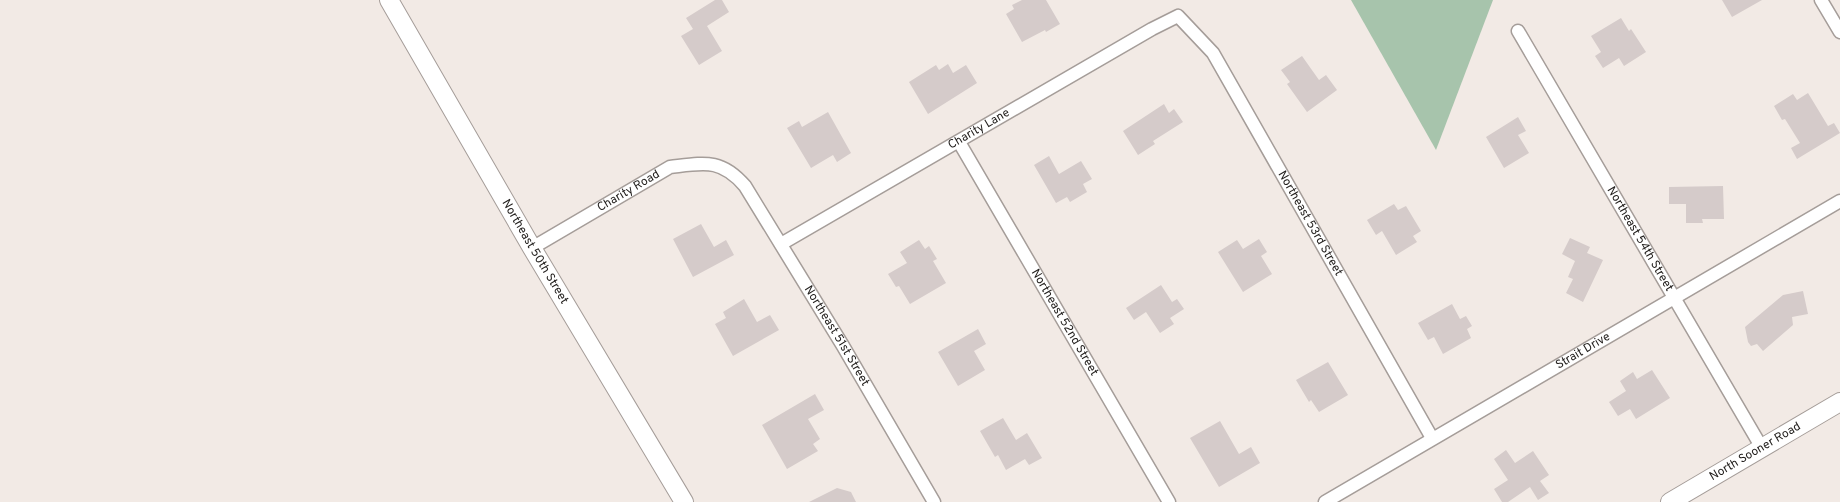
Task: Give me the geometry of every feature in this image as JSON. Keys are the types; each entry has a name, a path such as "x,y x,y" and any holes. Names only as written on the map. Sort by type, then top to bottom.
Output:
{"street":[{"name":"Northeast 50th Street","path":"389,0 532,248 684,502"},
{"path":"1822,0 1840,32"},
{"name":"Charity Lane","path":"781,244 1152,29 1178,16"},
{"name":"Northeast 53rd Street","path":"1178,16 1213,53 1432,438"},
{"name":"Northeast 54th Street","path":"1518,31 1762,448"},
{"name":"Northeast 52nd Street","path":"959,142 1169,502"},
{"name":"Charity Road","path":"532,248 670,167 718,165 734,173"},
{"name":"Northeast 51st Street","path":"734,173 745,186 848,354 934,502"},
{"name":"Strait Drive","path":"1325,502 1840,201"},
{"name":"North Sooner Road","path":"1670,502 1840,402"}],"green space":[{"path":"1351,0 1493,0 1436,150"}],"building":[{"path":"715,0 722,0 729,12 707,26 722,51 699,65 681,36 693,29 686,18"},
{"path":"1022,0 1046,0 1060,24 1022,42 1006,14 1014,9 1012,5"},
{"path":"1722,0 1762,0 1732,17"},
{"path":"1621,18 1629,31 1631,29 1646,52 1624,66 1619,58 1603,68 1595,56 1601,52 1591,36"},
{"path":"1302,56 1319,80 1326,75 1337,90 1307,112 1287,84 1290,82 1281,70"},
{"path":"948,64 953,73 966,65 977,83 928,114 909,82 936,65 939,70"},
{"path":"1808,93 1828,126 1834,123 1840,133 1797,159 1791,148 1800,143 1785,119 1782,120 1774,106 1793,94 1797,100"},
{"path":"1164,104 1169,113 1174,109 1183,122 1153,141 1155,144 1138,155 1123,131"},
{"path":"828,112 851,153 837,162 833,155 811,168 787,128 799,121 802,127"},
{"path":"1518,117 1526,131 1518,135 1529,153 1504,168 1486,137"},
{"path":"1049,156 1059,174 1081,161 1092,179 1083,184 1087,192 1070,202 1067,197 1056,203 1034,165"},
{"path":"1723,186 1724,219 1702,219 1703,223 1686,223 1686,204 1669,204 1669,187"},
{"path":"1394,204 1398,210 1406,206 1421,231 1413,236 1417,242 1396,255 1382,231 1376,235 1367,220"},
{"path":"701,224 714,247 726,240 734,255 693,277 673,239"},
{"path":"1570,238 1590,247 1587,253 1603,260 1583,302 1566,293 1573,279 1568,277 1575,261 1562,254"},
{"path":"1259,239 1267,252 1261,256 1272,274 1243,292 1218,252 1237,240 1243,249"},
{"path":"919,240 925,249 929,246 937,259 933,261 946,283 910,304 899,286 896,287 888,274 907,263 900,252"},
{"path":"1161,285 1172,302 1177,299 1184,309 1170,318 1174,324 1160,333 1146,312 1134,320 1126,308"},
{"path":"1803,291 1808,314 1792,317 1793,325 1763,351 1757,344 1751,346 1748,342 1745,327 1783,295"},
{"path":"744,299 757,322 770,315 779,330 733,356 715,324 726,318 723,312"},
{"path":"1452,304 1460,319 1466,316 1472,326 1467,329 1471,338 1443,354 1434,337 1428,340 1418,323"},
{"path":"978,329 986,344 974,351 985,370 958,386 938,352"},
{"path":"1328,362 1348,395 1319,412 1311,400 1309,402 1296,380"},
{"path":"1652,370 1670,398 1636,419 1630,409 1618,416 1609,402 1626,391 1620,381 1633,372 1637,379"},
{"path":"815,394 824,410 808,419 820,439 813,444 818,451 787,469 762,425"},
{"path":"1003,418 1016,440 1027,433 1042,458 1029,465 1025,459 1006,470 998,455 995,457 980,431"},
{"path":"1220,421 1239,454 1251,447 1260,463 1219,487 1190,438"},
{"path":"1506,450 1515,463 1533,451 1549,475 1540,481 1549,493 1538,500 1530,487 1508,502 1502,502 1494,489 1508,480 1494,459"},
{"path":"837,488 851,492 856,502 809,502"}]}
